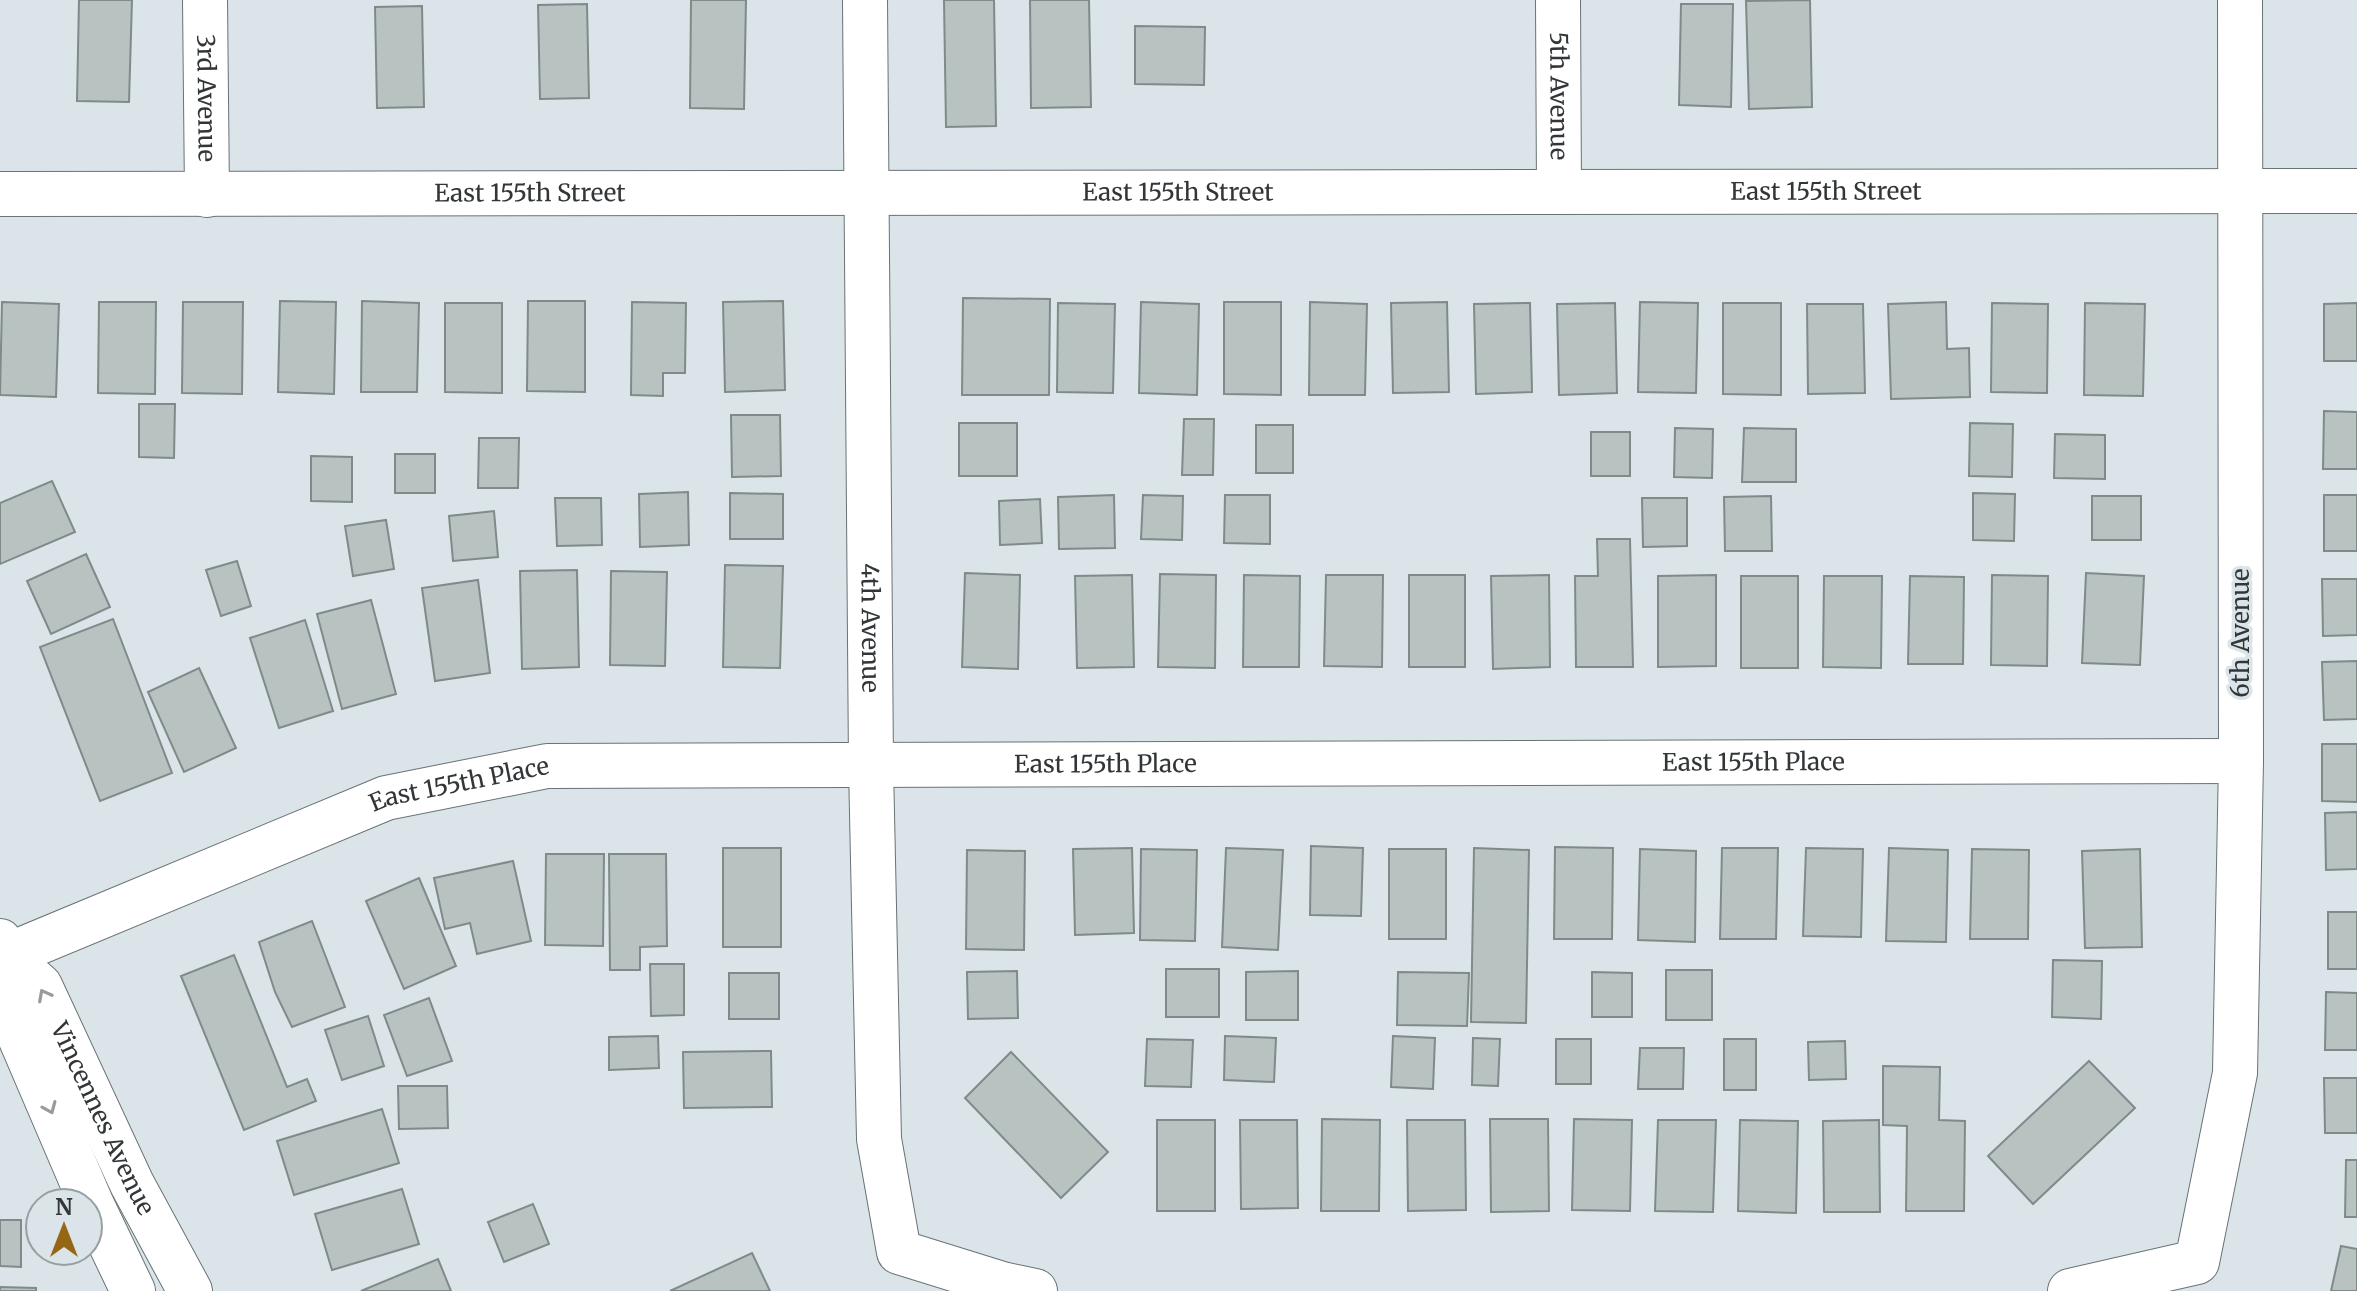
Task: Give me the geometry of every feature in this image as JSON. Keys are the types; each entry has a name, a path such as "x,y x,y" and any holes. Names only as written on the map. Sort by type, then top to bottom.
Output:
{"street":[{"name":"3rd Avenue","path":"205,0 207,195"},
{"name":"4th Avenue","path":"865,0 871,767 879,1139 899,1252 1035,1291"},
{"name":"5th Avenue","path":"1558,0 1559,192"},
{"name":"6th Avenue","path":"2070,1291 2197,1262 2235,1073 2241,761 2240,0"},
{"name":"East 155th Street","path":"0,194 2357,191"},
{"name":"East 155th Place","path":"3,949 386,798 547,766 2241,761"},
{"name":"Vincennes Avenue","path":"3,949 4,1000 91,1203 133,1291"},
{"name":"Vincennes Avenue","path":"3,949 40,986 132,1184 190,1291"}],"building":[{"path":"79,0 132,0 129,102 77,101"},
{"path":"691,0 746,0 744,109 690,108"},
{"path":"944,0 994,0 996,126 946,127"},
{"path":"1030,0 1089,0 1091,107 1031,108"},
{"path":"1810,0 1812,107 1749,109 1746,1"},
{"path":"587,4 589,98 540,99 538,5"},
{"path":"1681,4 1733,4 1731,107 1679,105"},
{"path":"422,6 424,107 377,108 375,7"},
{"path":"1135,26 1205,27 1204,85 1135,84"},
{"path":"963,298 1050,299 1049,395 962,395"},
{"path":"280,301 336,302 334,394 278,392"},
{"path":"362,301 419,303 417,392 361,392"},
{"path":"528,301 585,301 585,392 527,391"},
{"path":"783,301 785,390 725,392 723,302"},
{"path":"2,302 59,304 56,397 0,395"},
{"path":"99,302 156,302 155,394 98,393"},
{"path":"183,302 243,302 242,394 182,393"},
{"path":"632,302 686,303 685,373 663,373 663,396 631,395"},
{"path":"1141,302 1199,304 1197,395 1139,393"},
{"path":"1224,302 1281,302 1281,395 1224,394"},
{"path":"1310,302 1367,304 1365,395 1309,395"},
{"path":"1447,302 1449,392 1393,393 1391,303"},
{"path":"1640,302 1698,303 1696,393 1638,392"},
{"path":"1946,302 1947,349 1969,348 1970,397 1891,399 1888,304"},
{"path":"445,303 502,303 502,393 445,392"},
{"path":"1058,303 1115,304 1113,393 1057,392"},
{"path":"1530,303 1532,392 1476,394 1474,304"},
{"path":"1615,303 1617,393 1559,395 1557,304"},
{"path":"1723,303 1781,303 1781,395 1723,394"},
{"path":"1992,303 2048,304 2047,393 1991,392"},
{"path":"2085,303 2145,304 2143,396 2084,395"},
{"path":"2357,303 2357,361 2324,361 2324,304"},
{"path":"1807,304 1863,304 1865,393 1808,394"},
{"path":"139,404 175,404 174,458 139,457"},
{"path":"2324,411 2357,412 2357,469 2323,469"},
{"path":"731,415 780,415 781,476 732,477"},
{"path":"1184,419 1214,419 1213,475 1182,475"},
{"path":"959,423 1017,423 1017,476 959,476"},
{"path":"1970,423 2013,424 2012,477 1969,476"},
{"path":"1256,425 1293,425 1293,473 1256,473"},
{"path":"1675,428 1713,429 1712,478 1674,477"},
{"path":"1744,428 1796,429 1796,482 1742,482"},
{"path":"1591,432 1630,432 1630,476 1591,476"},
{"path":"2055,434 2105,435 2105,479 2054,478"},
{"path":"479,438 519,438 518,488 478,488"},
{"path":"395,454 435,454 435,493 395,493"},
{"path":"311,456 352,457 352,502 311,501"},
{"path":"52,481 75,532 0,564 0,503"},
{"path":"688,492 689,545 640,547 639,494"},
{"path":"730,493 783,494 783,539 730,539"},
{"path":"1973,493 2015,494 2014,541 1973,540"},
{"path":"1114,495 1115,548 1059,549 1058,497"},
{"path":"1143,495 1183,496 1182,540 1141,539"},
{"path":"1225,495 1270,495 1270,544 1224,543"},
{"path":"2324,495 2357,495 2357,551 2324,551"},
{"path":"1771,496 1772,551 1725,551 1724,497"},
{"path":"2092,496 2141,496 2141,540 2092,540"},
{"path":"555,498 601,498 602,545 557,546"},
{"path":"1642,498 1687,498 1687,546 1643,547"},
{"path":"1040,499 1042,543 1000,545 999,501"},
{"path":"494,511 498,557 453,561 449,516"},
{"path":"386,520 394,569 353,576 345,526"},
{"path":"1597,539 1630,539 1633,667 1576,667 1575,576 1598,576"},
{"path":"86,554 110,607 51,634 27,581"},
{"path":"237,561 251,606 221,616 206,570"},
{"path":"725,565 783,566 780,668 723,667"},
{"path":"577,570 579,667 522,669 520,571"},
{"path":"611,571 667,572 665,666 610,665"},
{"path":"965,573 1020,575 1018,669 962,667"},
{"path":"2086,573 2144,576 2140,665 2082,663"},
{"path":"1160,574 1216,575 1215,668 1158,667"},
{"path":"1132,575 1134,667 1077,668 1075,576"},
{"path":"1244,575 1300,576 1299,667 1243,667"},
{"path":"1326,575 1383,575 1382,667 1324,666"},
{"path":"1409,575 1465,575 1465,667 1409,667"},
{"path":"1549,575 1550,667 1493,669 1491,576"},
{"path":"1716,575 1716,666 1658,667 1658,576"},
{"path":"1992,575 2048,576 2047,666 1991,665"},
{"path":"1741,576 1798,576 1798,668 1741,668"},
{"path":"1824,576 1882,576 1881,668 1823,667"},
{"path":"1910,576 1964,577 1963,664 1908,664"},
{"path":"2322,579 2357,579 2357,635 2323,636"},
{"path":"478,580 490,673 435,681 422,588"},
{"path":"371,600 396,694 342,709 317,614"},
{"path":"113,619 172,773 100,801 40,647"},
{"path":"305,620 333,711 279,728 250,638"},
{"path":"2357,661 2357,719 2324,720 2322,662"},
{"path":"199,668 236,748 184,772 148,692"},
{"path":"2322,744 2357,744 2357,802 2322,801"},
{"path":"2357,812 2357,869 2326,870 2325,813"},
{"path":"1311,846 1363,848 1361,916 1310,915"},
{"path":"1555,847 1613,848 1612,939 1554,939"},
{"path":"723,848 781,848 781,947 723,947"},
{"path":"1132,848 1134,933 1075,935 1073,849"},
{"path":"1226,848 1283,850 1278,950 1222,947"},
{"path":"1474,848 1529,850 1526,1023 1471,1022"},
{"path":"1722,848 1778,848 1776,939 1720,939"},
{"path":"1806,848 1863,849 1861,937 1803,936"},
{"path":"1889,848 1948,850 1946,942 1886,941"},
{"path":"1141,849 1197,850 1195,941 1140,940"},
{"path":"1389,849 1446,849 1446,939 1389,939"},
{"path":"1640,849 1696,851 1695,942 1638,940"},
{"path":"1972,849 2029,850 2028,939 1970,939"},
{"path":"2140,849 2142,947 2085,948 2082,851"},
{"path":"967,850 1025,851 1024,950 966,949"},
{"path":"546,854 604,854 603,946 545,945"},
{"path":"609,854 666,854 667,946 640,947 640,970 610,970"},
{"path":"513,861 531,941 477,954 470,923 445,929 434,878"},
{"path":"419,878 456,966 404,989 366,901"},
{"path":"2328,912 2357,912 2357,969 2328,969"},
{"path":"312,921 345,1007 292,1027 275,992 259,942"},
{"path":"234,955 287,1087 307,1079 316,1101 244,1130 181,976"},
{"path":"2053,960 2102,961 2101,1019 2052,1017"},
{"path":"650,964 684,964 684,1015 651,1016"},
{"path":"1166,969 1219,969 1219,1017 1166,1017"},
{"path":"1666,970 1712,970 1712,1020 1666,1020"},
{"path":"1017,971 1018,1018 968,1019 967,972"},
{"path":"1298,971 1298,1020 1246,1020 1246,972"},
{"path":"1398,972 1469,973 1467,1026 1397,1025"},
{"path":"1592,972 1632,973 1632,1017 1592,1017"},
{"path":"729,973 779,973 779,1019 729,1019"},
{"path":"2326,992 2357,993 2357,1050 2325,1050"},
{"path":"429,998 452,1061 407,1076 384,1015"},
{"path":"368,1016 384,1066 342,1080 325,1030"},
{"path":"658,1036 659,1068 609,1070 609,1037"},
{"path":"1225,1036 1276,1038 1274,1082 1224,1080"},
{"path":"1393,1036 1435,1038 1433,1089 1391,1087"},
{"path":"1473,1038 1500,1039 1498,1086 1472,1085"},
{"path":"1147,1039 1193,1040 1191,1087 1145,1086"},
{"path":"1556,1039 1591,1039 1591,1084 1556,1084"},
{"path":"1724,1039 1756,1039 1756,1090 1724,1090"},
{"path":"1845,1041 1846,1079 1809,1080 1808,1042"},
{"path":"1640,1048 1684,1048 1683,1089 1638,1089"},
{"path":"771,1051 772,1107 684,1108 683,1052"},
{"path":"1011,1052 1108,1152 1061,1198 965,1098"},
{"path":"2089,1061 2135,1108 2033,1204 1988,1156"},
{"path":"1883,1066 1940,1067 1939,1120 1965,1121 1964,1211 1906,1211 1907,1126 1883,1125"},
{"path":"2324,1078 2357,1078 2357,1133 2325,1133"},
{"path":"398,1086 447,1086 448,1128 399,1129"},
{"path":"382,1109 399,1163 294,1195 277,1141"},
{"path":"1322,1119 1380,1120 1379,1211 1321,1211"},
{"path":"1490,1119 1548,1119 1549,1211 1491,1212"},
{"path":"1574,1119 1632,1120 1630,1211 1572,1210"},
{"path":"1157,1120 1215,1120 1215,1211 1157,1211"},
{"path":"1240,1120 1297,1120 1298,1208 1241,1209"},
{"path":"1407,1120 1465,1120 1466,1210 1408,1211"},
{"path":"1658,1120 1716,1120 1713,1212 1655,1211"},
{"path":"1740,1120 1798,1121 1796,1213 1738,1211"},
{"path":"1879,1120 1880,1212 1824,1212 1823,1121"},
{"path":"2346,1160 2357,1160 2357,1217 2345,1217"},
{"path":"402,1189 419,1244 332,1270 315,1214"},
{"path":"533,1204 549,1244 504,1262 488,1222"},
{"path":"0,1220 21,1220 21,1267 0,1266"},
{"path":"2341,1246 2357,1249 2357,1291 2331,1291"},
{"path":"752,1253 770,1291 670,1291"},
{"path":"438,1259 451,1291 361,1291"},
{"path":"0,1287 36,1288 36,1291 0,1291"}]}
